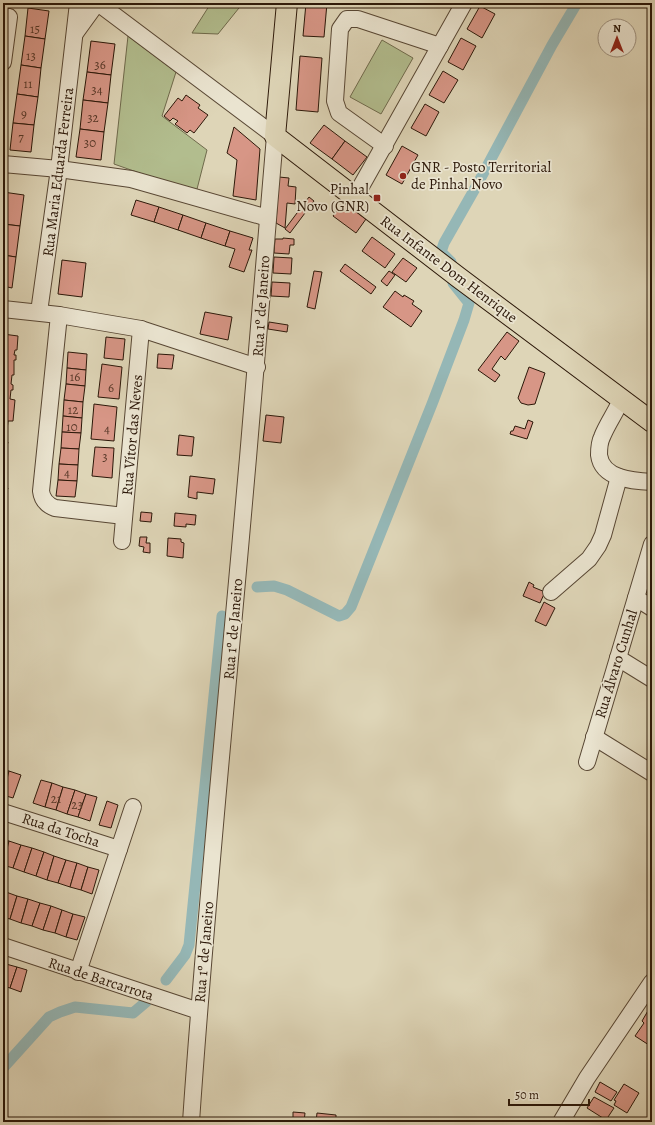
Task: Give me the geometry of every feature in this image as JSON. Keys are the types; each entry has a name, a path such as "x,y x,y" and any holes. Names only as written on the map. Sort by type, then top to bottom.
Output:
{"main road":[{"path":"276,136 287,3"},
{"name":"Rua Infante Dom Henrique","path":"276,136 458,277 622,398 652,422"}],"street":[{"name":"Rua Maria Eduarda Ferreira","path":"39,312 59,169 76,32 75,23 78,3"},
{"name":"Rua Maria Eduarda Ferreira","path":"76,32 98,3"},
{"name":"Rua Infante Dom Henrique","path":"98,3 276,136"},
{"path":"355,198 464,3"},
{"path":"3,62 9,17"},
{"path":"385,146 339,113 335,101 340,28 347,19 358,19 440,46"},
{"name":"Rua 1º de Janeiro","path":"191,1122 199,1011 257,367 268,218 276,136"},
{"path":"3,164 59,169 131,179 268,218"},
{"path":"3,309 39,312 141,329 257,367"},
{"path":"59,315 41,491 42,496 50,506 60,510 124,516"},
{"name":"Rua Vítor das Neves","path":"122,541 141,329"},
{"path":"622,398 601,437 599,448 600,461 608,472 618,477 634,481 652,482"},
{"path":"551,592 589,559 598,546 603,535 618,477"},
{"name":"Rua Álvaro Cunhal","path":"587,762 652,544"},
{"path":"636,598 652,608"},
{"path":"618,658 652,679"},
{"path":"594,737 652,773"},
{"path":"78,972 133,806"},
{"name":"Rua da Tocha","path":"3,812 119,849"},
{"name":"Rua de Barcarrota","path":"3,946 199,1011"},
{"path":"561,1122 588,1078 652,982"}],"green space":[{"path":"211,3 243,3 218,34 192,33"},
{"path":"128,36 176,72 162,116 207,150 196,193 114,164"},
{"path":"382,40 413,58 381,114 350,97"}],"building":[{"path":"306,3 327,3 324,37 303,36"},
{"path":"480,6 495,14 482,38 467,29"},
{"path":"28,8 49,11 45,39 25,36"},
{"path":"25,36 45,39 41,68 21,65"},
{"path":"461,38 476,46 463,70 448,62"},
{"path":"91,41 115,44 111,75 87,72"},
{"path":"300,56 322,58 318,112 296,110"},
{"path":"21,65 41,68 38,97 17,94"},
{"path":"443,71 458,80 444,103 429,95"},
{"path":"87,72 111,75 108,103 83,100"},
{"path":"17,94 38,97 34,125 13,123"},
{"path":"186,95 200,105 198,108 208,115 194,133 190,130 187,133 175,124 178,121 173,118 170,121 164,116 178,98 182,101"},
{"path":"83,100 108,103 104,132 80,129"},
{"path":"425,104 439,112 426,136 411,128"},
{"path":"13,123 34,125 31,152 10,150"},
{"path":"324,125 345,141 332,159 310,143"},
{"path":"234,127 260,149 256,200 233,196 237,160 227,153"},
{"path":"80,129 104,132 101,160 76,157"},
{"path":"345,141 367,157 353,175 332,159"},
{"path":"402,146 418,155 402,184 386,175"},
{"path":"279,177 289,178 288,186 296,187 295,204 287,203 285,228 276,223"},
{"path":"3,192 24,195 20,226 3,224"},
{"path":"309,197 314,201 290,233 285,229"},
{"path":"136,200 159,207 154,222 131,215"},
{"path":"343,202 366,219 356,233 333,216"},
{"path":"159,207 183,215 178,230 154,222"},
{"path":"183,215 206,223 201,238 178,230"},
{"path":"206,223 230,231 225,246 201,238"},
{"path":"3,224 20,226 16,257 3,255"},
{"path":"230,231 253,238 249,250 252,250 244,272 229,267 235,249 225,246"},
{"path":"372,237 395,254 385,268 362,251"},
{"path":"275,239 294,239 294,245 290,245 289,254 274,253"},
{"path":"3,255 16,257 12,288 3,286"},
{"path":"274,257 292,258 291,274 273,273"},
{"path":"403,258 417,268 406,282 392,272"},
{"path":"62,260 86,263 82,297 58,294"},
{"path":"345,264 376,287 371,294 340,271"},
{"path":"314,271 322,272 315,309 307,307"},
{"path":"389,271 395,275 387,286 381,281"},
{"path":"272,282 290,283 289,297 271,296"},
{"path":"395,291 403,297 404,295 414,301 412,304 422,311 411,327 383,307"},
{"path":"205,312 232,317 228,340 200,334"},
{"path":"269,322 288,325 287,332 268,329"},
{"path":"507,332 519,341 505,360 501,356 492,369 500,375 495,382 478,370"},
{"path":"3,334 18,336 17,350 15,350 14,355 16,355 16,360 14,360 14,375 12,375 11,384 13,385 13,390 11,390 10,399 15,400 13,421 8,421 6,441 8,442 3,461"},
{"path":"106,337 125,339 123,360 104,358"},
{"path":"68,352 87,354 86,370 67,368"},
{"path":"158,354 174,355 172,369 157,368"},
{"path":"102,364 122,367 119,399 98,397"},
{"path":"529,367 545,373 535,404 528,405 521,403 518,398"},
{"path":"67,368 86,370 85,386 66,384"},
{"path":"66,384 85,386 83,402 64,400"},
{"path":"64,400 83,402 82,418 63,416"},
{"path":"94,404 117,407 114,441 91,439"},
{"path":"266,415 284,417 281,443 263,441"},
{"path":"63,416 82,418 81,433 62,432"},
{"path":"528,420 533,422 527,439 510,434 515,426 525,429"},
{"path":"62,432 81,433 79,449 61,448"},
{"path":"179,435 194,437 192,456 177,455"},
{"path":"95,447 114,448 112,478 92,476"},
{"path":"61,448 79,449 78,465 59,464"},
{"path":"59,464 78,465 77,481 58,480"},
{"path":"190,476 215,479 213,494 197,492 197,499 188,497"},
{"path":"58,480 77,481 75,497 56,496"},
{"path":"3,487 8,488 4,500 3,500"},
{"path":"141,512 152,513 151,522 140,521"},
{"path":"175,513 196,515 195,525 186,524 186,527 174,526"},
{"path":"140,537 147,537 146,543 150,543 150,553 143,552 144,547 139,546"},
{"path":"168,538 181,539 181,542 184,543 183,558 167,556"},
{"path":"529,582 534,585 533,587 545,592 540,603 523,596"},
{"path":"544,602 555,608 546,626 535,621"},
{"path":"3,769 9,771 3,791"},
{"path":"9,771 21,775 13,798 3,795"},
{"path":"41,780 52,783 45,807 33,803"},
{"path":"52,783 63,787 56,810 45,807"},
{"path":"63,787 75,790 67,814 56,810"},
{"path":"75,790 86,794 78,817 67,814"},
{"path":"86,794 97,797 90,821 78,817"},
{"path":"107,801 118,805 111,828 99,825"},
{"path":"3,839 9,841 3,861"},
{"path":"9,841 21,845 13,868 3,865"},
{"path":"21,845 32,848 24,872 13,868"},
{"path":"32,848 44,852 36,876 24,872"},
{"path":"44,852 54,856 47,880 36,876"},
{"path":"54,856 66,860 58,883 47,880"},
{"path":"66,860 77,863 70,887 58,883"},
{"path":"77,863 88,867 81,890 70,887"},
{"path":"88,867 99,870 92,894 81,890"},
{"path":"6,892 17,896 10,919 3,917 3,901"},
{"path":"17,896 28,899 21,923 10,919"},
{"path":"28,899 40,903 32,926 21,923"},
{"path":"40,903 51,906 43,930 32,926"},
{"path":"51,906 62,910 55,933 43,930"},
{"path":"62,910 73,914 66,937 55,933"},
{"path":"73,914 85,917 77,940 66,937"},
{"path":"6,964 17,967 10,988 3,986 3,973"},
{"path":"17,967 27,970 21,992 10,988"},
{"path":"649,1009 652,1010 652,1047 635,1036 644,1023 642,1021"},
{"path":"600,1082 617,1092 611,1101 595,1092"},
{"path":"624,1084 639,1093 627,1113 614,1105 616,1101 614,1100"},
{"path":"594,1097 614,1108 606,1120 587,1108"},
{"path":"293,1112 305,1113 304,1122 293,1122"},
{"path":"317,1113 336,1115 336,1122 316,1122"}],"waterway":[{"path":"451,262 441,252 444,243 552,45 577,3"},
{"path":"257,587 274,586 287,590 339,616 345,614 351,607 464,320 469,303 453,283"},
{"path":"166,980 185,955 189,945 222,616"},
{"path":"3,1068 49,1017 75,1007 133,1013 146,1002"}],"place":[{"name":"GNR - Posto Territorial de Pinhal Novo","path":"403,176"},
{"name":"Pinhal Novo (GNR)","path":"377,198"}]}
